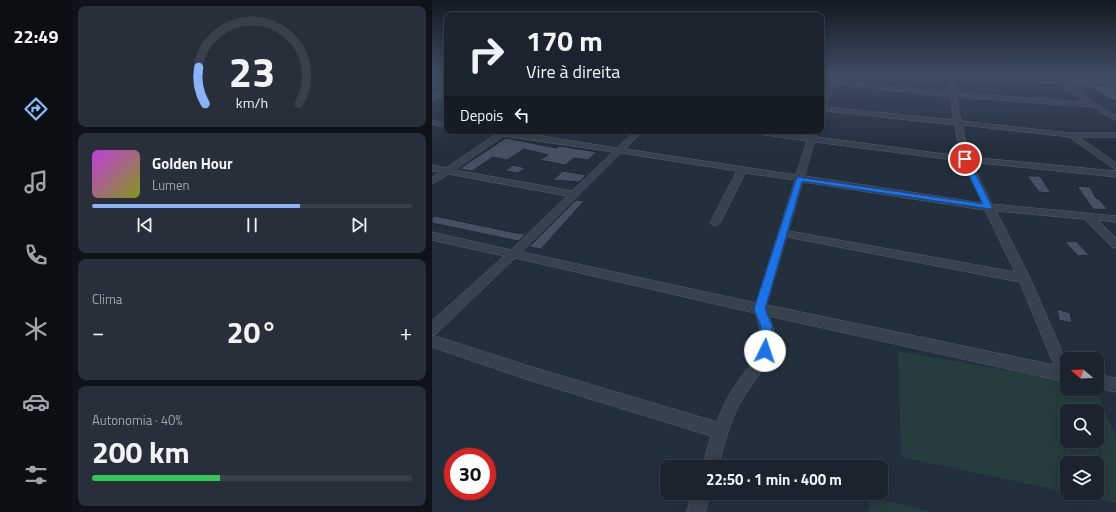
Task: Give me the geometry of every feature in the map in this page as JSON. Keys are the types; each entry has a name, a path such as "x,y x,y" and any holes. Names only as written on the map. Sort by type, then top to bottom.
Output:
{"street":[{"path":"954,100 965,159 1024,278 1060,361"},
{"path":"1022,100 1094,105"},
{"path":"1086,100 1116,119"},
{"path":"824,110 1071,135 1116,135"},
{"path":"432,122 444,124"},
{"path":"432,181 502,134"},
{"path":"518,134 988,207 1116,219"},
{"path":"432,329 512,255 636,134"},
{"path":"798,134 813,135 965,159 1115,170"},
{"path":"712,460 720,431 735,399 762,362 765,351 767,326 760,309 813,135"},
{"path":"1071,135 1115,170"},
{"path":"432,168 573,194"},
{"path":"715,223 743,169"},
{"path":"1088,217 1116,244"},
{"path":"783,233 1024,278"},
{"path":"432,236 512,255 1060,374"},
{"path":"432,341 532,374 720,431"},
{"path":"1104,382 1116,385"},
{"path":"696,512 700,500"}],"green space":[{"path":"898,351 1060,380 1060,396 1099,396 1102,404 1060,404 1060,448 1104,448 1104,409 1116,438 1116,503 1102,500 1104,500 1104,456 1060,456 1060,491 901,457"},
{"path":"870,500 882,500 931,512 869,512"}],"building":[{"path":"506,138 556,148 560,146 597,152 588,160 574,158 565,165 540,160 548,155 524,149 507,160 493,157 472,171 459,169"},
{"path":"513,165 526,168 518,173 505,171"},
{"path":"563,171 586,175 579,182 553,180"},
{"path":"1027,176 1040,176 1051,193 1039,192"},
{"path":"1077,186 1090,187 1096,198 1099,199 1108,210 1093,209"},
{"path":"576,200 584,201 541,249 529,247"},
{"path":"435,216 526,234 518,241 432,223 432,218"},
{"path":"1076,241 1089,255 1078,256 1065,242"},
{"path":"1057,309 1070,313 1072,323 1059,320"}],"route":[{"path":"765,351 767,326 760,309 799,178 988,207 965,159"}]}
